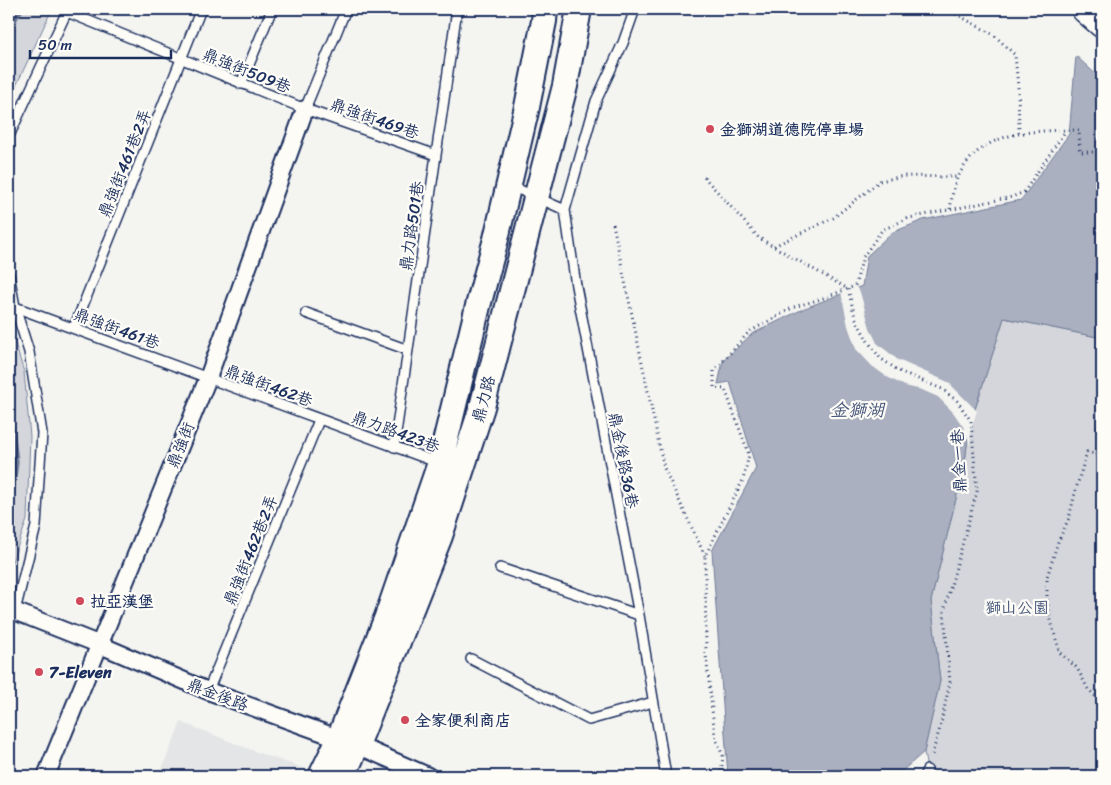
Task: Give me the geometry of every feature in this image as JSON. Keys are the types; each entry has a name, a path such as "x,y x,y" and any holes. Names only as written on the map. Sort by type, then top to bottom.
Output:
{"highway":[{"path":"1086,9 1102,23"}],"street":[{"name":"鼎力路","path":"322,776 348,742 440,536 508,184 527,107 545,9"},
{"name":"鼎力路","path":"452,467 482,407 565,86 579,9"},
{"name":"鼎強街","path":"46,776 98,644 208,378 305,110"},
{"name":"鼎金後路","path":"12,610 208,691 348,742 428,776"},
{"name":"鼎力路","path":"343,776 348,742"}],"lane":[{"name":"鼎強街461巷2弄","path":"74,328 201,9"},
{"path":"241,84 272,9"},
{"path":"305,110 346,9"},
{"name":"鼎力路501巷","path":"394,447 457,9"},
{"path":"508,184 565,210 596,101 623,43 635,9"},
{"name":"鼎強街509巷","path":"67,10 181,60 305,110"},
{"path":"9,136 67,10"},
{"name":"鼎強街469巷","path":"305,110 436,155"},
{"name":"鼎金後路36巷","path":"565,210 581,314 639,615 666,776"},
{"path":"9,274 15,306 30,352 42,433 36,526 12,610"},
{"name":"鼎強街461巷","path":"15,306 208,378"},
{"path":"306,313 408,350"},
{"name":"鼎強街462巷","path":"208,378 319,420"},
{"name":"鼎力路423巷","path":"319,420 452,467"},
{"name":"鼎強街462巷2弄","path":"208,691 319,420"},
{"path":"500,568 639,615"},
{"path":"471,659 589,720 653,702"}],"path":[{"path":"947,9 994,35 1015,55 1019,133"},
{"path":"705,556 742,480 749,454 725,389 714,388 714,371 749,332 794,307 855,286 863,257 882,230 908,218 1012,198 1024,192 1066,130"},
{"path":"950,209 958,177 970,156 989,144 1014,133 1079,130 1080,152 1102,152"},
{"path":"1102,137 1098,137 1102,148"},
{"path":"773,246 833,218 880,181 903,176 958,177"},
{"path":"704,177 759,238 848,289"},
{"path":"613,224 664,468 705,556 706,655 715,736 723,756 721,776"},
{"name":"鼎金一巷","path":"848,289 855,317 867,340 880,358 899,371 942,389 957,401 971,421 977,491 944,611 950,682 940,728 926,773"},
{"path":"1102,456 1087,452 1069,518 1058,542 1047,576 1047,598 1060,653 1077,668 1088,689 1102,703"},
{"path":"1051,776 1102,770"}],"shaded area":[{"path":"181,722 267,756 328,776 159,776"}],"green space":[{"path":"9,9 52,9 9,101"},
{"name":"獅山公園","path":"1004,318 1102,338 1102,398 1097,429 1102,433 1102,776 928,776 924,752 940,681 931,601 965,462 969,428"},
{"path":"9,324 24,372 30,436 27,520 9,570"}],"water":[{"name":"金獅湖","path":"1076,56 1102,80 1102,338 1004,318 969,428 965,462 931,601 940,681 924,752 902,771 887,776 728,776 712,551 756,468 730,382 718,384 723,361 752,334 805,308 862,286 867,256 891,233 923,220 1021,200 1069,134"},
{"path":"1102,398 1102,433 1097,429"}],"pier":[{"path":"855,286 860,292 870,328 877,343 898,360 948,382 977,411 971,429 970,445 964,428 953,412 938,397 922,390 905,386 887,377 872,366 856,349 848,326 841,292"}],"waterway":[{"path":"9,28 21,9"},
{"path":"9,406 16,462 9,515"}],"place":[{"name":"金獅湖道德院停車場","path":"710,129"},
{"name":"拉亞漢堡","path":"80,601"},
{"name":"7-Eleven","path":"39,672"},
{"name":"全家便利商店","path":"405,720"}]}
